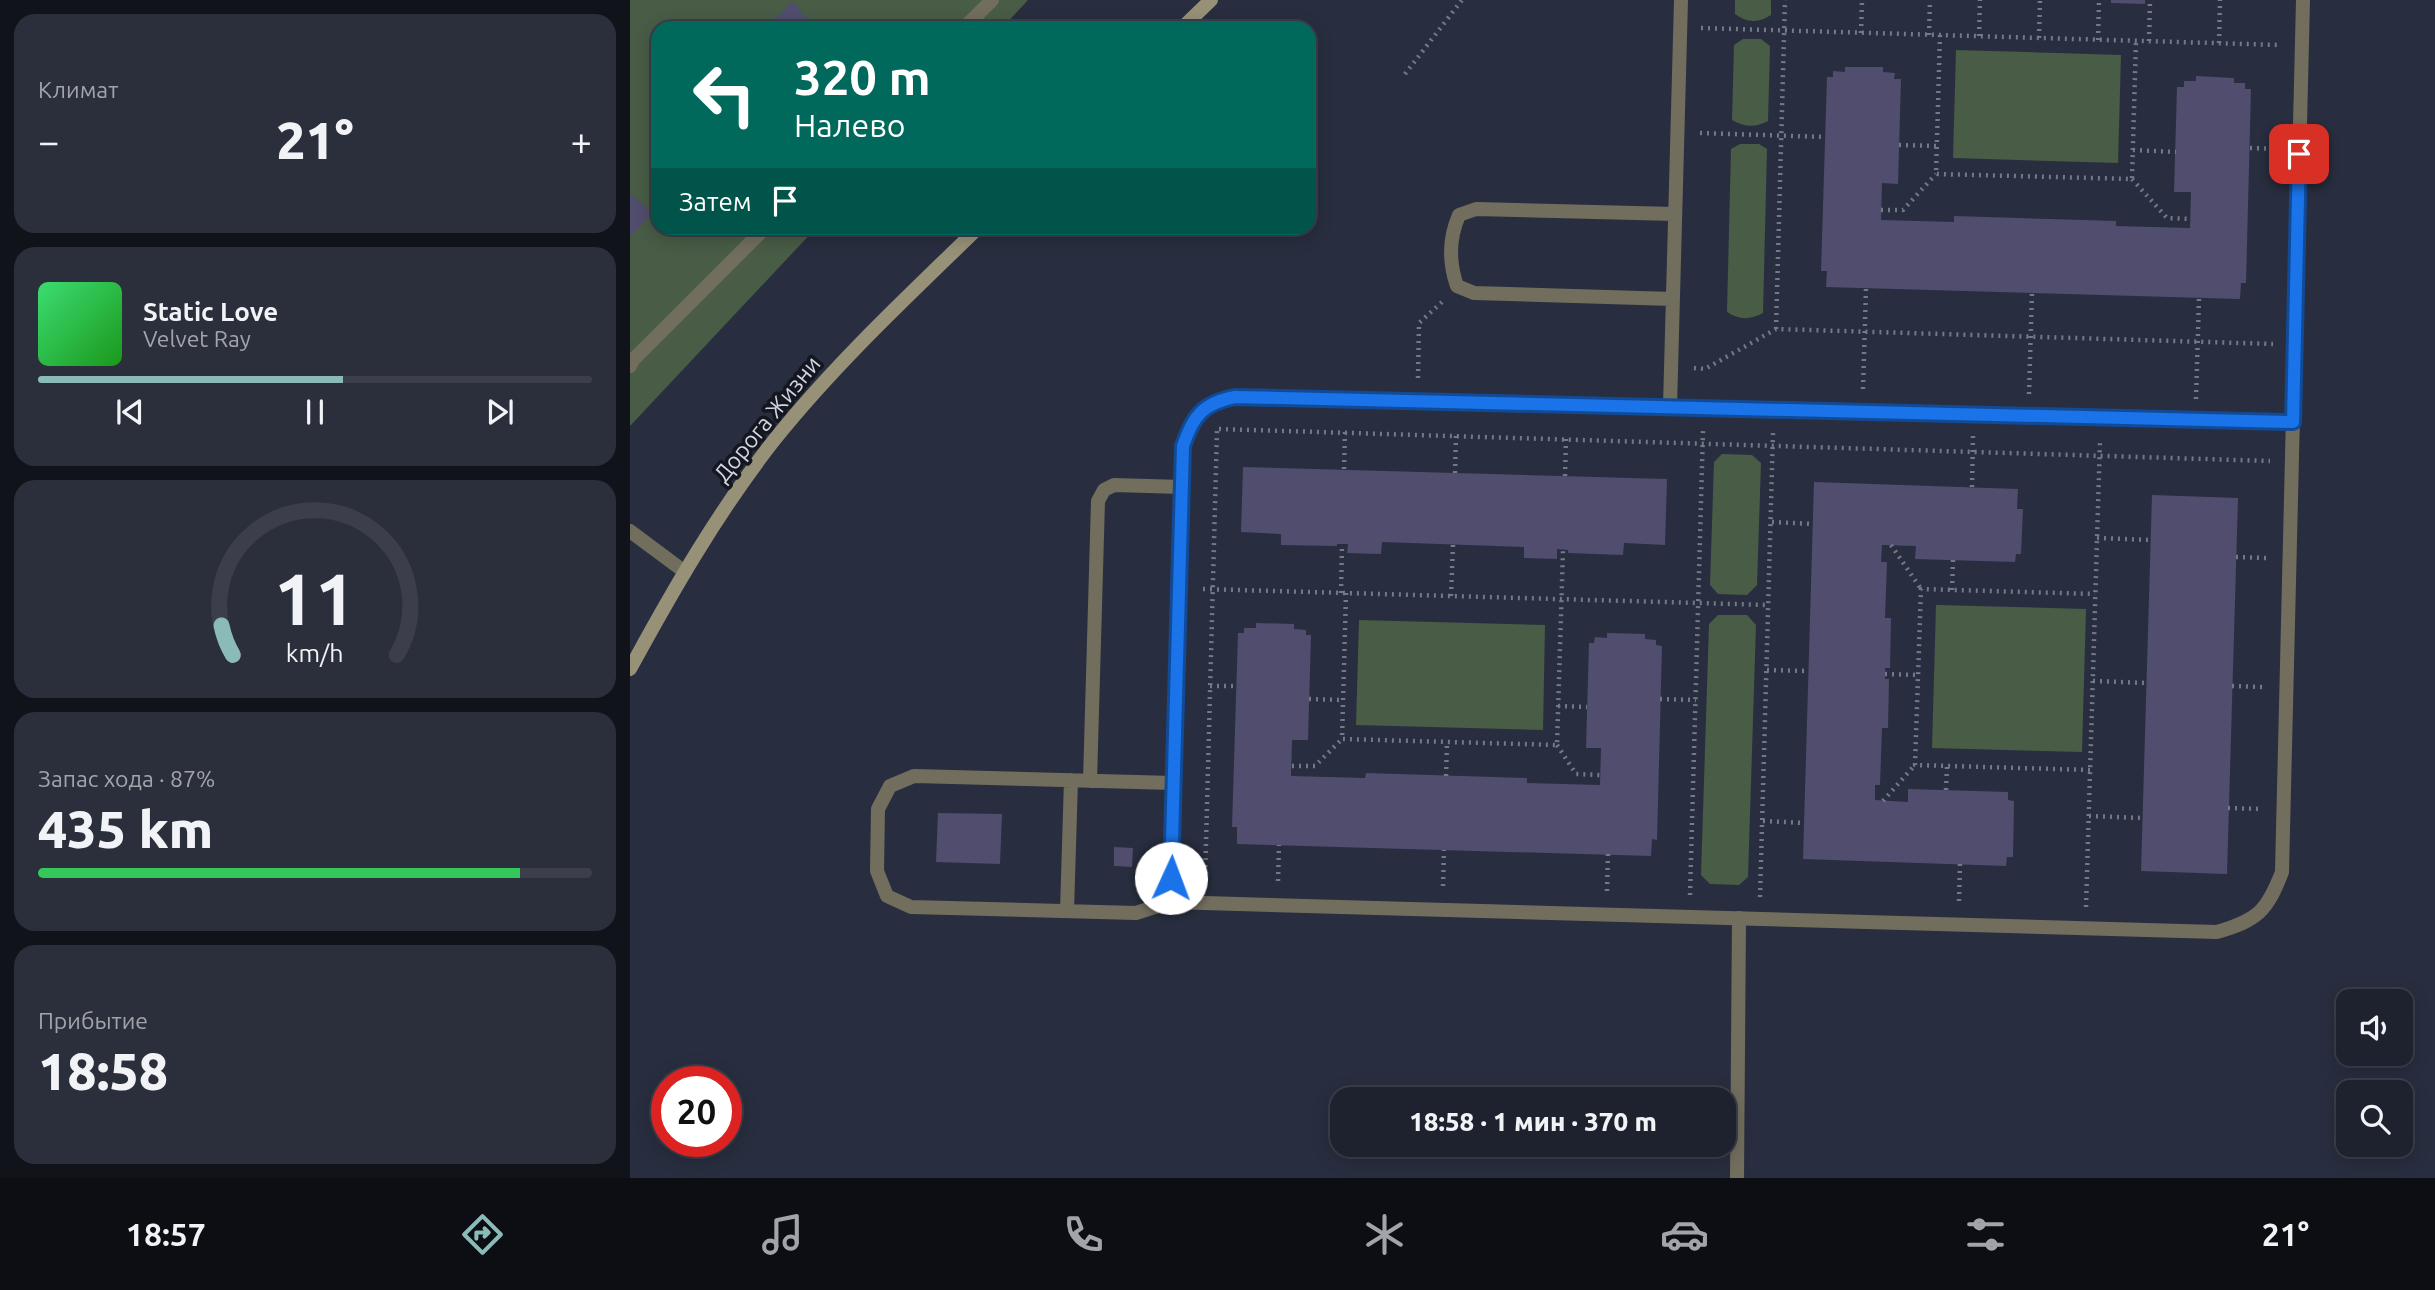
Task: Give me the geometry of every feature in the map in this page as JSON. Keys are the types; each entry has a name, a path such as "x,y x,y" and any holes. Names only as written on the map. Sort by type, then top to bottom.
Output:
{"main road":[{"path":"1189,21 1211,0"},
{"name":"Дорога Жизни","path":"630,669 685,572 732,497 776,438 862,341 971,235"}],"street":[{"path":"971,21 992,0"},
{"path":"1670,407 1681,0"},
{"path":"1174,783 914,776 890,786 878,809 877,871 887,896 911,907 1136,913 1170,902 2217,932 2245,924 2270,901 2282,872 2303,0"},
{"path":"1673,299 1474,293 1457,286 1451,269 1452,230 1459,215 1476,209 1675,214"},
{"path":"630,366 632,360 758,235"},
{"path":"1170,902 1183,446 1190,425 1200,411 1218,400 1235,397 2293,422"},
{"path":"1090,781 1098,501 1104,490 1114,485 1182,487"},
{"path":"630,531 685,572"},
{"path":"1067,911 1071,780"},
{"path":"1737,1178 1739,918"}],"path":[{"path":"1405,74 1462,0"},
{"path":"1776,329 1785,0"},
{"path":"1861,33 1862,0"},
{"path":"1929,35 1930,0"},
{"path":"1979,36 1980,0"},
{"path":"2039,38 2040,0"},
{"path":"2098,40 2099,0"},
{"path":"2149,41 2150,0"},
{"path":"2219,43 2220,0"},
{"path":"1681,27 2302,46"},
{"path":"2280,58 2281,34"},
{"path":"1881,209 1903,210 1936,174 1940,35"},
{"path":"2136,41 2132,179 2167,218 2190,219"},
{"path":"1678,132 1825,137"},
{"path":"2277,163 2278,136"},
{"path":"1899,145 1937,146"},
{"path":"2250,148 2277,149"},
{"path":"2133,150 2176,152"},
{"path":"1936,174 2132,179"},
{"path":"1418,401 1419,323 1457,286"},
{"path":"1863,412 1866,288"},
{"path":"2029,416 2032,293"},
{"path":"2196,420 2199,298"},
{"path":"1671,367 1705,369 1776,329 2295,344"},
{"path":"2271,357 2272,344"},
{"path":"1689,917 1705,369"},
{"path":"1204,903 1218,400"},
{"path":"1759,919 1774,410"},
{"path":"1972,487 1974,415"},
{"path":"2085,929 2101,418"},
{"path":"2268,475 2269,422"},
{"path":"1217,429 2292,462"},
{"path":"1344,469 1345,432"},
{"path":"1455,472 1456,436"},
{"path":"1565,476 1566,439"},
{"path":"1771,522 1813,524"},
{"path":"2097,538 2150,540"},
{"path":"1292,766 1315,766 1342,739 1342,544"},
{"path":"1451,596 1453,544"},
{"path":"2265,571 2266,544"},
{"path":"1883,801 1916,765 1921,589 1891,545"},
{"path":"1563,550 1558,745 1576,774 1600,775"},
{"path":"2236,557 2289,559"},
{"path":"1952,590 1953,560"},
{"path":"1179,588 1769,605"},
{"path":"1921,589 2095,594"},
{"path":"1767,670 1808,671"},
{"path":"1885,674 1918,675"},
{"path":"2261,700 2262,674"},
{"path":"2093,681 2146,683"},
{"path":"2232,685 2286,688"},
{"path":"1210,686 1236,686"},
{"path":"1309,699 1343,700"},
{"path":"1660,699 1696,700"},
{"path":"1558,706 1587,707"},
{"path":"1342,739 1558,745"},
{"path":"1446,776 1447,741"},
{"path":"1916,765 2090,770"},
{"path":"1946,790 1947,766"},
{"path":"2258,795 2258,822"},
{"path":"2228,808 2284,809"},
{"path":"2089,816 2142,818"},
{"path":"1762,821 1804,823"},
{"path":"1278,881 1279,845"},
{"path":"1443,886 1444,850"},
{"path":"1594,890 1607,891 1608,854"},
{"path":"1959,901 1960,864"},
{"path":"1205,879 1217,880"},
{"path":"1266,881 1291,882"},
{"path":"1429,886 1457,887"},
{"path":"1676,893 1702,894"},
{"path":"1748,895 1773,896"},
{"path":"1946,901 1972,902"},
{"path":"2074,904 2086,905"}],"green space":[{"path":"630,0 1028,0 1008,21 651,21 651,235 809,235 630,426"},
{"path":"1735,0 1771,0 1771,15 1758,21 1744,19 1735,14"},
{"path":"1743,39 1761,39 1770,46 1768,121 1755,126 1732,120 1734,45"},
{"path":"1956,50 2121,55 2118,163 1953,158"},
{"path":"1740,144 1759,144 1767,149 1763,313 1745,318 1727,312 1731,149"},
{"path":"1722,454 1752,455 1761,463 1757,585 1747,595 1718,594 1710,585 1714,462"},
{"path":"1936,605 2086,609 2082,752 1932,748"},
{"path":"1718,615 1747,615 1756,625 1748,877 1739,885 1710,884 1701,875 1709,624"},
{"path":"1359,620 1545,625 1543,730 1356,725"}],"building":[{"path":"2111,0 2145,0 2145,4 2111,3"},
{"path":"793,2 809,21 771,21"},
{"path":"1845,67 1883,67 1883,72 1895,73 1894,79 1901,79 1898,184 1882,183 1881,220 1954,222 1954,216 2116,221 2116,226 2190,228 2191,192 2174,192 2177,87 2184,87 2184,81 2196,81 2196,76 2234,78 2234,83 2245,83 2245,89 2251,89 2246,283 2241,283 2240,299 1826,287 1827,271 1821,271 1827,77 1833,77 1833,71 1845,72"},
{"path":"630,193 651,214 630,236"},
{"path":"1243,467 1667,479 1665,545 1624,543 1623,555 1568,553 1568,550 1557,549 1557,559 1524,558 1524,547 1382,542 1381,554 1347,553 1348,544 1281,545 1281,534 1241,532"},
{"path":"1814,482 2018,489 2017,509 2023,509 2021,554 2016,554 2015,562 1915,559 1916,546 1882,545 1881,562 1887,562 1885,618 1891,618 1890,668 1885,668 1885,679 1889,679 1888,728 1882,728 1880,785 1875,785 1875,800 1908,802 1908,789 2008,792 2008,800 2014,801 2013,857 2007,857 2006,866 1803,859"},
{"path":"2152,495 2238,498 2227,874 2141,871"},
{"path":"1256,623 1294,624 1294,629 1306,630 1306,635 1311,635 1308,740 1292,740 1291,776 1365,778 1366,773 1527,778 1527,783 1600,785 1601,748 1586,748 1589,643 1594,643 1595,637 1607,638 1607,633 1645,634 1645,639 1656,640 1656,645 1662,646 1657,840 1652,839 1651,856 1237,844 1237,827 1232,827 1238,633 1244,633 1244,628 1256,628"},
{"path":"938,813 1002,814 1000,864 936,862"},
{"path":"1114,847 1133,848 1132,867 1114,866"}],"route":[{"path":"1171,878 1183,446 1190,425 1200,411 1218,400 1235,397 2293,422 2299,154"}]}
